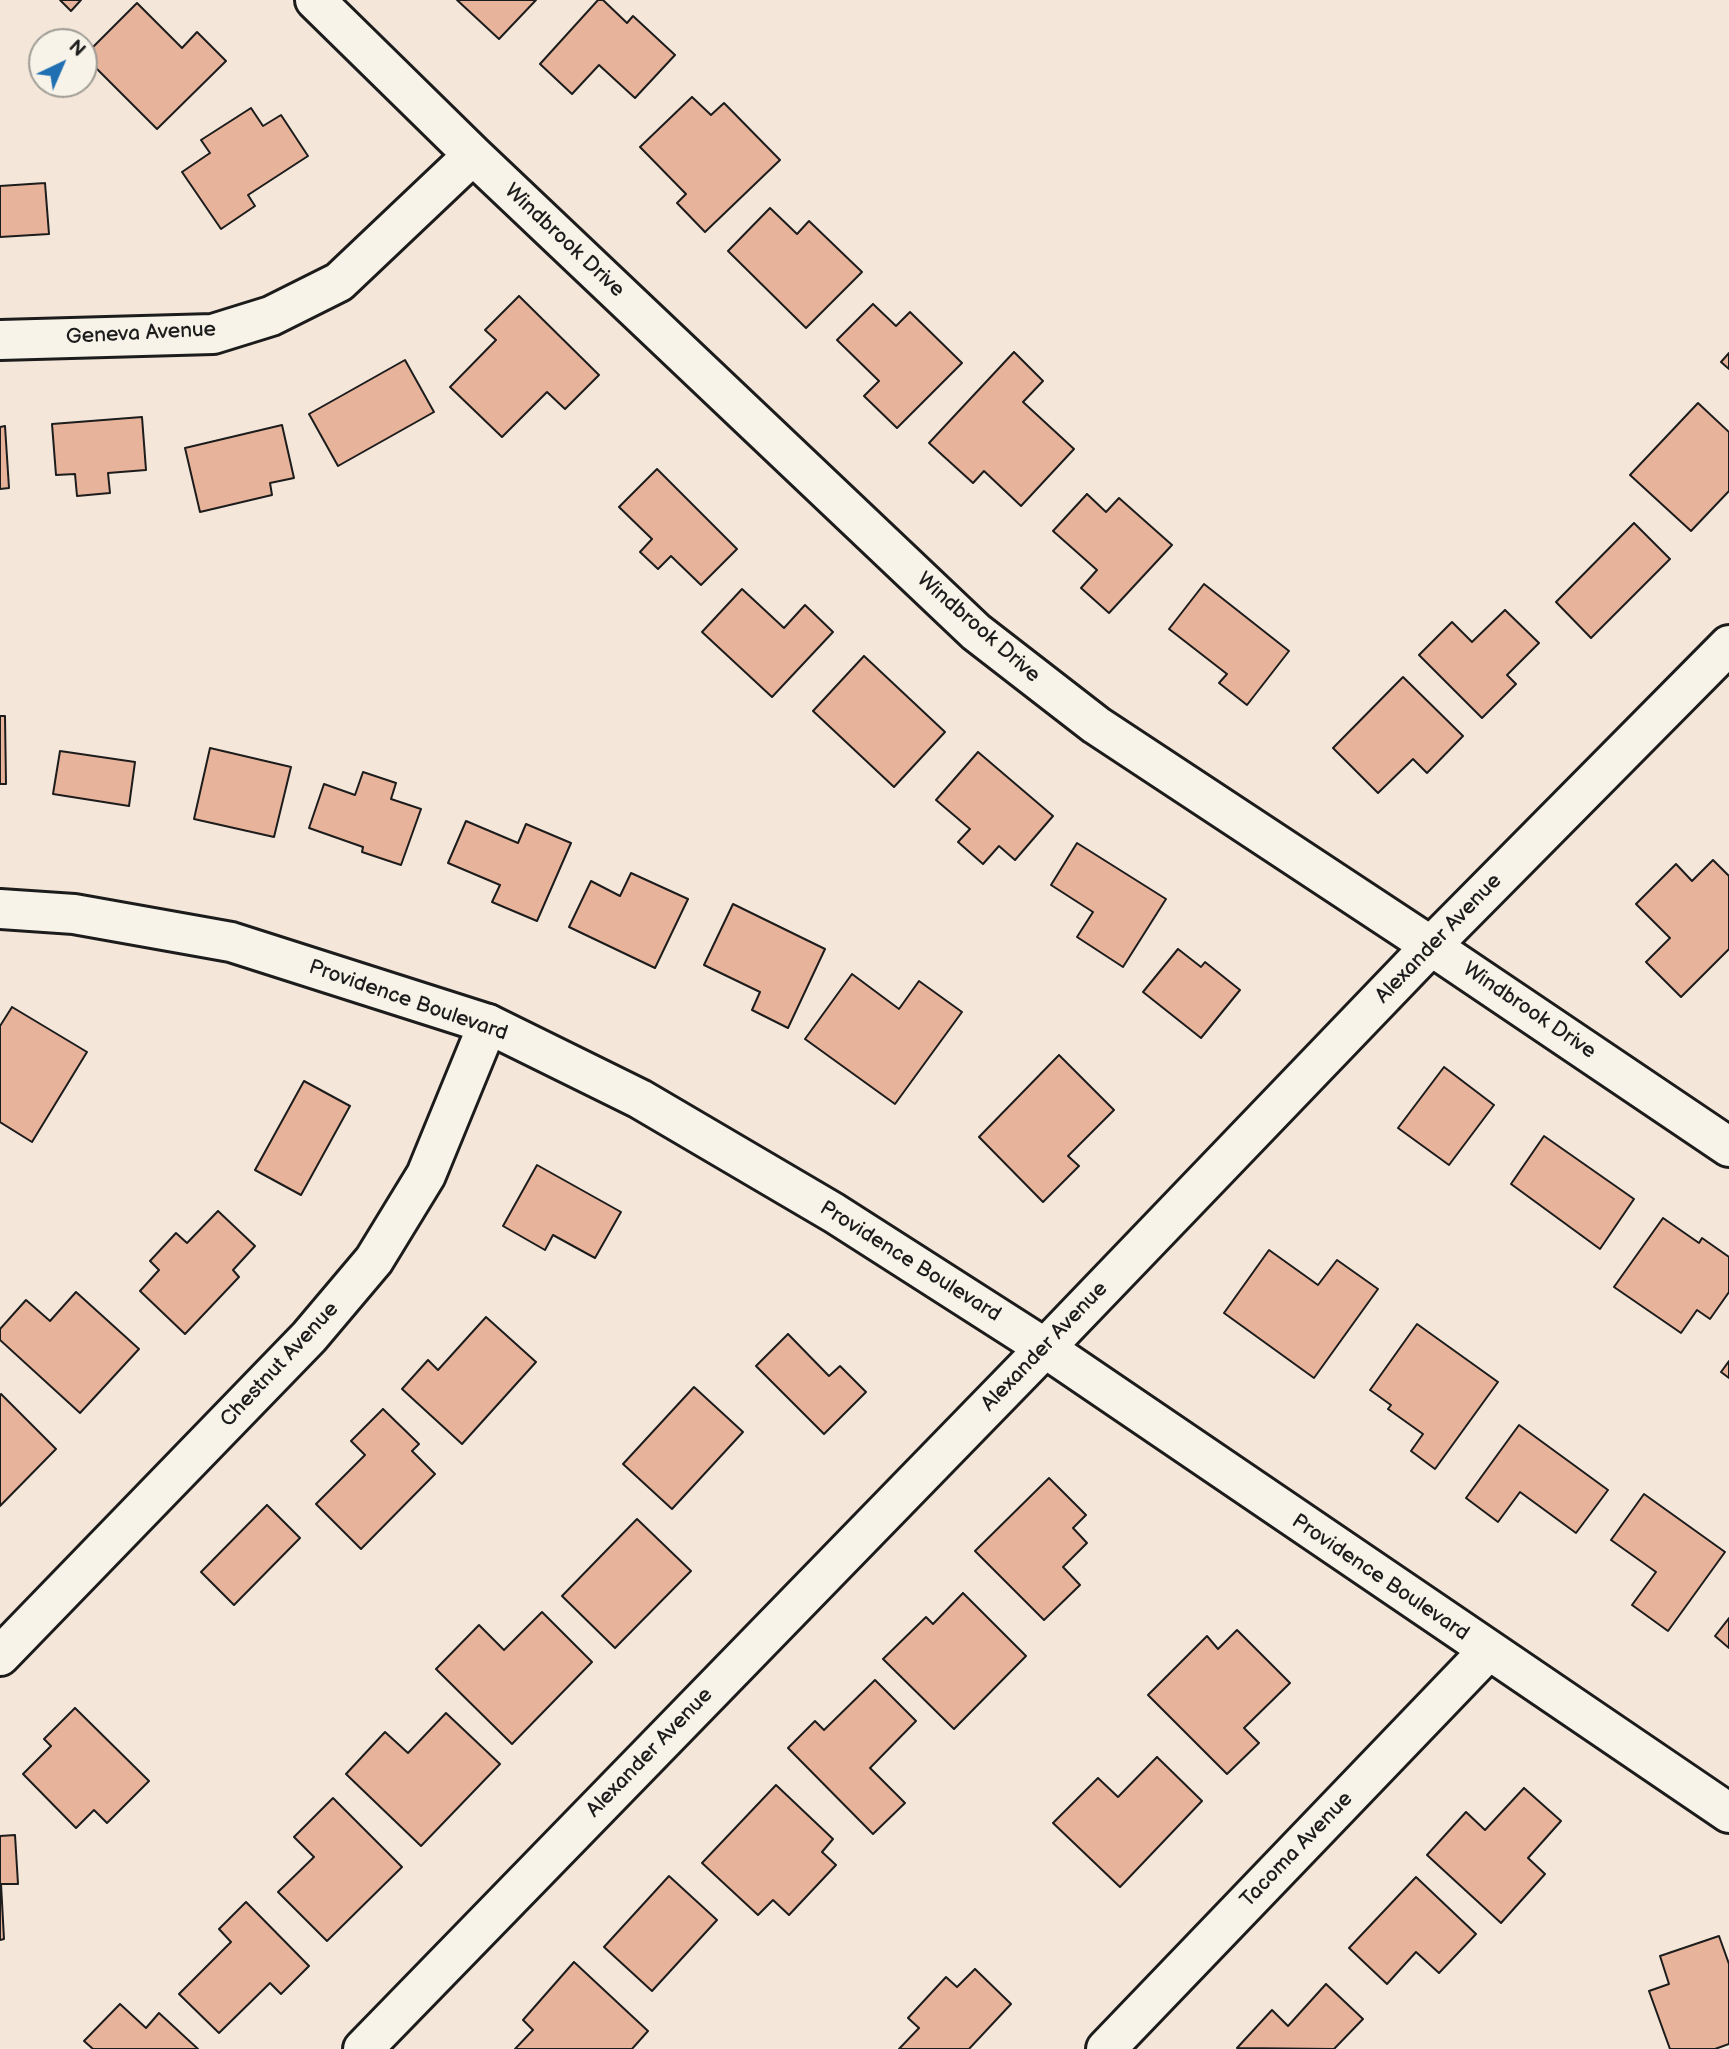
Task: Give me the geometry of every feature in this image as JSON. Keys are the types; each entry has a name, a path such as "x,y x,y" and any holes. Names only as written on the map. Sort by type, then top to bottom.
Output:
{"street":[{"name":"Windbrook Drive","path":"315,0 473,155 976,632 1096,725 1432,946 1729,1147"},
{"name":"Geneva Avenue","path":"0,340 213,334 271,316 339,282 473,155"},
{"name":"Alexander Avenue","path":"363,2049 1432,946 1729,645"},
{"name":"Providence Boulevard","path":"0,909 74,914 230,942 488,1024 640,1099 834,1213 1045,1348 1729,1813"},
{"name":"Chestnut Avenue","path":"0,1656 309,1337 374,1260 426,1175 488,1024"},
{"name":"Tacoma Avenue","path":"1106,2049 1488,1651"}],"building":[{"path":"60,0 81,0 71,11"},
{"path":"457,0 536,0 499,39"},
{"path":"598,0 603,0 627,23 633,16 675,55 635,98 599,65 572,94 540,64"},
{"path":"137,3 182,48 197,32 226,61 157,129 98,70 98,42"},
{"path":"692,97 711,115 724,103 780,160 705,232 677,203 686,194 640,147"},
{"path":"251,108 263,126 281,115 308,156 248,195 255,206 221,229 182,172 210,153 201,140"},
{"path":"45,183 49,234 0,237 0,186"},
{"path":"770,208 797,234 809,221 862,272 806,328 728,251"},
{"path":"519,296 599,375 565,409 547,392 502,437 450,387 496,340 485,330"},
{"path":"873,304 896,326 910,312 962,363 897,428 864,396 879,381 837,340"},
{"path":"1014,352 1043,381 1023,402 1074,449 1021,506 984,471 973,483 929,443"},
{"path":"1729,353 1729,369 1721,362"},
{"path":"405,360 434,412 338,466 309,414"},
{"path":"1698,403 1729,432 1729,491 1691,531 1630,475"},
{"path":"142,417 146,470 108,473 110,493 77,496 75,474 56,475 52,424"},
{"path":"282,425 294,478 270,483 272,495 200,512 185,448"},
{"path":"5,426 9,488 0,489 0,427"},
{"path":"657,469 737,549 701,585 671,556 658,569 640,552 652,539 619,507"},
{"path":"1087,494 1106,512 1119,498 1172,545 1109,613 1081,588 1097,570 1053,531"},
{"path":"1634,523 1670,559 1591,638 1556,602"},
{"path":"1204,584 1289,651 1247,705 1219,683 1227,674 1169,629"},
{"path":"742,589 784,628 805,605 833,632 772,697 702,632"},
{"path":"1505,610 1539,643 1507,675 1516,684 1482,718 1419,655 1452,622 1472,642"},
{"path":"864,656 945,732 894,787 813,711"},
{"path":"1403,677 1463,736 1427,773 1413,759 1378,793 1333,748"},
{"path":"0,716 5,716 6,784 0,784"},
{"path":"210,748 291,767 274,837 194,819"},
{"path":"60,751 135,762 129,806 53,794"},
{"path":"978,752 1053,816 1015,860 999,846 983,864 958,842 970,829 936,800"},
{"path":"363,772 396,783 391,799 421,809 401,865 362,852 363,847 309,828 324,784 355,795"},
{"path":"466,821 518,843 526,824 571,843 537,921 492,902 500,885 448,863"},
{"path":"1077,843 1166,899 1123,967 1077,937 1093,912 1051,885"},
{"path":"1713,860 1729,876 1729,949 1681,997 1646,962 1670,938 1636,904 1676,864 1692,881"},
{"path":"631,873 688,899 655,968 569,927 591,881 620,896"},
{"path":"733,904 825,949 788,1028 752,1010 760,992 704,965"},
{"path":"1178,949 1201,967 1205,962 1240,990 1201,1038 1143,992"},
{"path":"852,974 899,1009 919,981 962,1012 895,1104 805,1039"},
{"path":"12,1007 87,1052 32,1142 0,1122 0,1026"},
{"path":"1059,1055 1114,1110 1068,1156 1079,1166 1043,1202 979,1137"},
{"path":"1444,1067 1494,1105 1449,1165 1398,1128"},
{"path":"304,1081 350,1106 301,1195 255,1170"},
{"path":"1544,1136 1634,1199 1600,1249 1511,1184"},
{"path":"537,1165 621,1212 595,1258 553,1235 545,1250 503,1226"},
{"path":"218,1211 255,1246 233,1270 239,1277 185,1334 140,1291 159,1270 150,1261 176,1233 187,1243"},
{"path":"1663,1218 1699,1243 1702,1238 1729,1257 1729,1292 1710,1319 1697,1310 1681,1333 1614,1287"},
{"path":"1269,1250 1318,1285 1337,1260 1378,1289 1314,1378 1224,1313"},
{"path":"76,1292 139,1349 80,1413 0,1340 0,1329 26,1300 50,1321"},
{"path":"486,1317 536,1362 462,1444 402,1389 428,1360 438,1370"},
{"path":"1417,1324 1498,1382 1435,1469 1411,1451 1423,1434 1388,1409 1391,1405 1370,1390"},
{"path":"788,1334 829,1376 840,1366 866,1392 824,1434 756,1366"},
{"path":"1729,1361 1729,1378 1721,1372"},
{"path":"694,1387 743,1432 672,1509 623,1464"},
{"path":"1,1394 56,1449 0,1506 0,1396"},
{"path":"383,1409 419,1444 412,1451 435,1474 361,1549 316,1504 365,1455 351,1441"},
{"path":"1519,1425 1608,1490 1576,1533 1520,1492 1498,1522 1466,1498"},
{"path":"1049,1478 1086,1515 1073,1528 1087,1543 1063,1567 1080,1585 1044,1620 975,1551"},
{"path":"1644,1494 1725,1552 1668,1631 1632,1605 1656,1572 1611,1540"},
{"path":"267,1505 300,1538 234,1605 201,1572"},
{"path":"637,1519 691,1571 615,1648 562,1596"},
{"path":"963,1593 1026,1656 954,1729 883,1659 926,1617 933,1624"},
{"path":"542,1612 592,1662 512,1744 436,1669 479,1625 504,1650"},
{"path":"1729,1618 1729,1648 1715,1636"},
{"path":"1237,1630 1290,1683 1244,1728 1259,1743 1227,1774 1148,1695 1207,1636 1218,1649"},
{"path":"875,1680 916,1721 870,1768 905,1803 873,1834 788,1748 815,1721 824,1730"},
{"path":"75,1708 149,1781 107,1823 94,1810 76,1828 23,1774 51,1746 44,1739"},
{"path":"446,1713 500,1764 421,1846 346,1774 385,1732 408,1753"},
{"path":"1157,1757 1202,1801 1120,1887 1053,1823 1098,1778 1118,1797"},
{"path":"776,1785 833,1839 822,1852 836,1865 789,1915 773,1900 758,1915 702,1863"},
{"path":"1524,1788 1561,1821 1528,1858 1545,1874 1501,1923 1427,1855 1466,1812 1485,1830"},
{"path":"333,1798 402,1867 327,1941 278,1892 314,1857 294,1837"},
{"path":"15,1835 18,1884 1,1884 4,1939 0,1940 0,1836"},
{"path":"669,1876 717,1920 652,1991 604,1947"},
{"path":"1416,1877 1476,1934 1439,1973 1416,1952 1387,1984 1349,1948"},
{"path":"246,1902 309,1966 281,1994 270,1983 219,2033 179,1994 231,1942 219,1929"},
{"path":"1719,1936 1729,1964 1729,2044 1715,2049 1670,2049 1649,1991 1669,1984 1660,1956"},
{"path":"574,1962 648,2031 632,2049 515,2049 533,2030 523,2020"},
{"path":"975,1969 1011,2004 969,2049 899,2049 919,2028 908,2018 946,1977 957,1987"},
{"path":"1326,1984 1363,2019 1334,2049 1237,2048 1272,2010 1288,2026"},
{"path":"120,2004 146,2028 159,2013 198,2049 93,2049 84,2041"}]}
